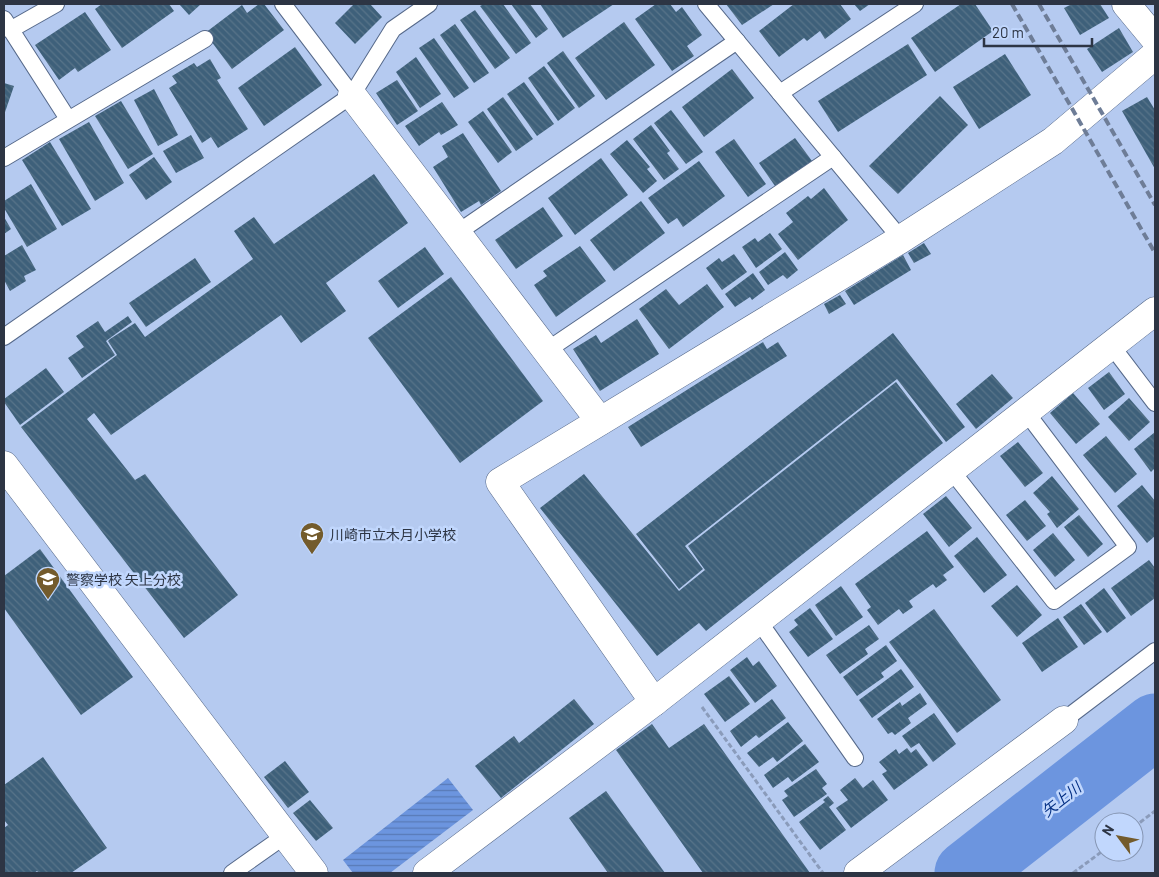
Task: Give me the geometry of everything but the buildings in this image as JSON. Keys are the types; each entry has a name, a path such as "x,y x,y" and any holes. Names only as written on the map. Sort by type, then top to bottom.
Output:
{"street":[{"path":"1126,4 1155,39"},
{"path":"654,702 500,482 901,239 1053,141 1155,55"},
{"path":"352,95 600,422"},
{"path":"427,873 654,702 1155,311"},
{"path":"7,477 314,873"},
{"path":"858,873 1064,720"}],"lane":[{"path":"56,4 7,25 68,119"},
{"path":"283,4 352,95"},
{"path":"706,4 901,239"},
{"path":"780,93 915,4"},
{"path":"4,337 352,95 393,29 418,7"},
{"path":"4,158 205,39"},
{"path":"457,233 737,42"},
{"path":"546,351 833,158"},
{"path":"1112,345 1155,402"},
{"path":"951,470 1054,601 1128,547 1026,412"},
{"path":"758,620 855,758"},
{"path":"1064,720 1155,651"},
{"path":"232,873 286,835"}],"path":[{"path":"682,680 823,873"},
{"path":"1144,819 1155,811"},
{"path":"1073,873 1094,857"}],"water":[{"path":"448,778 473,810 390,873 353,873 343,860"}],"waterway":[{"name":"矢上川","path":"967,873 1155,726"}],"railway":[{"path":"1012,4 1155,253"},
{"path":"1039,4 1155,205"}],"place":[{"name":"川崎市立木月小学校","path":"312,555"},
{"name":"警察学校 矢上分校","path":"48,600"}]}
